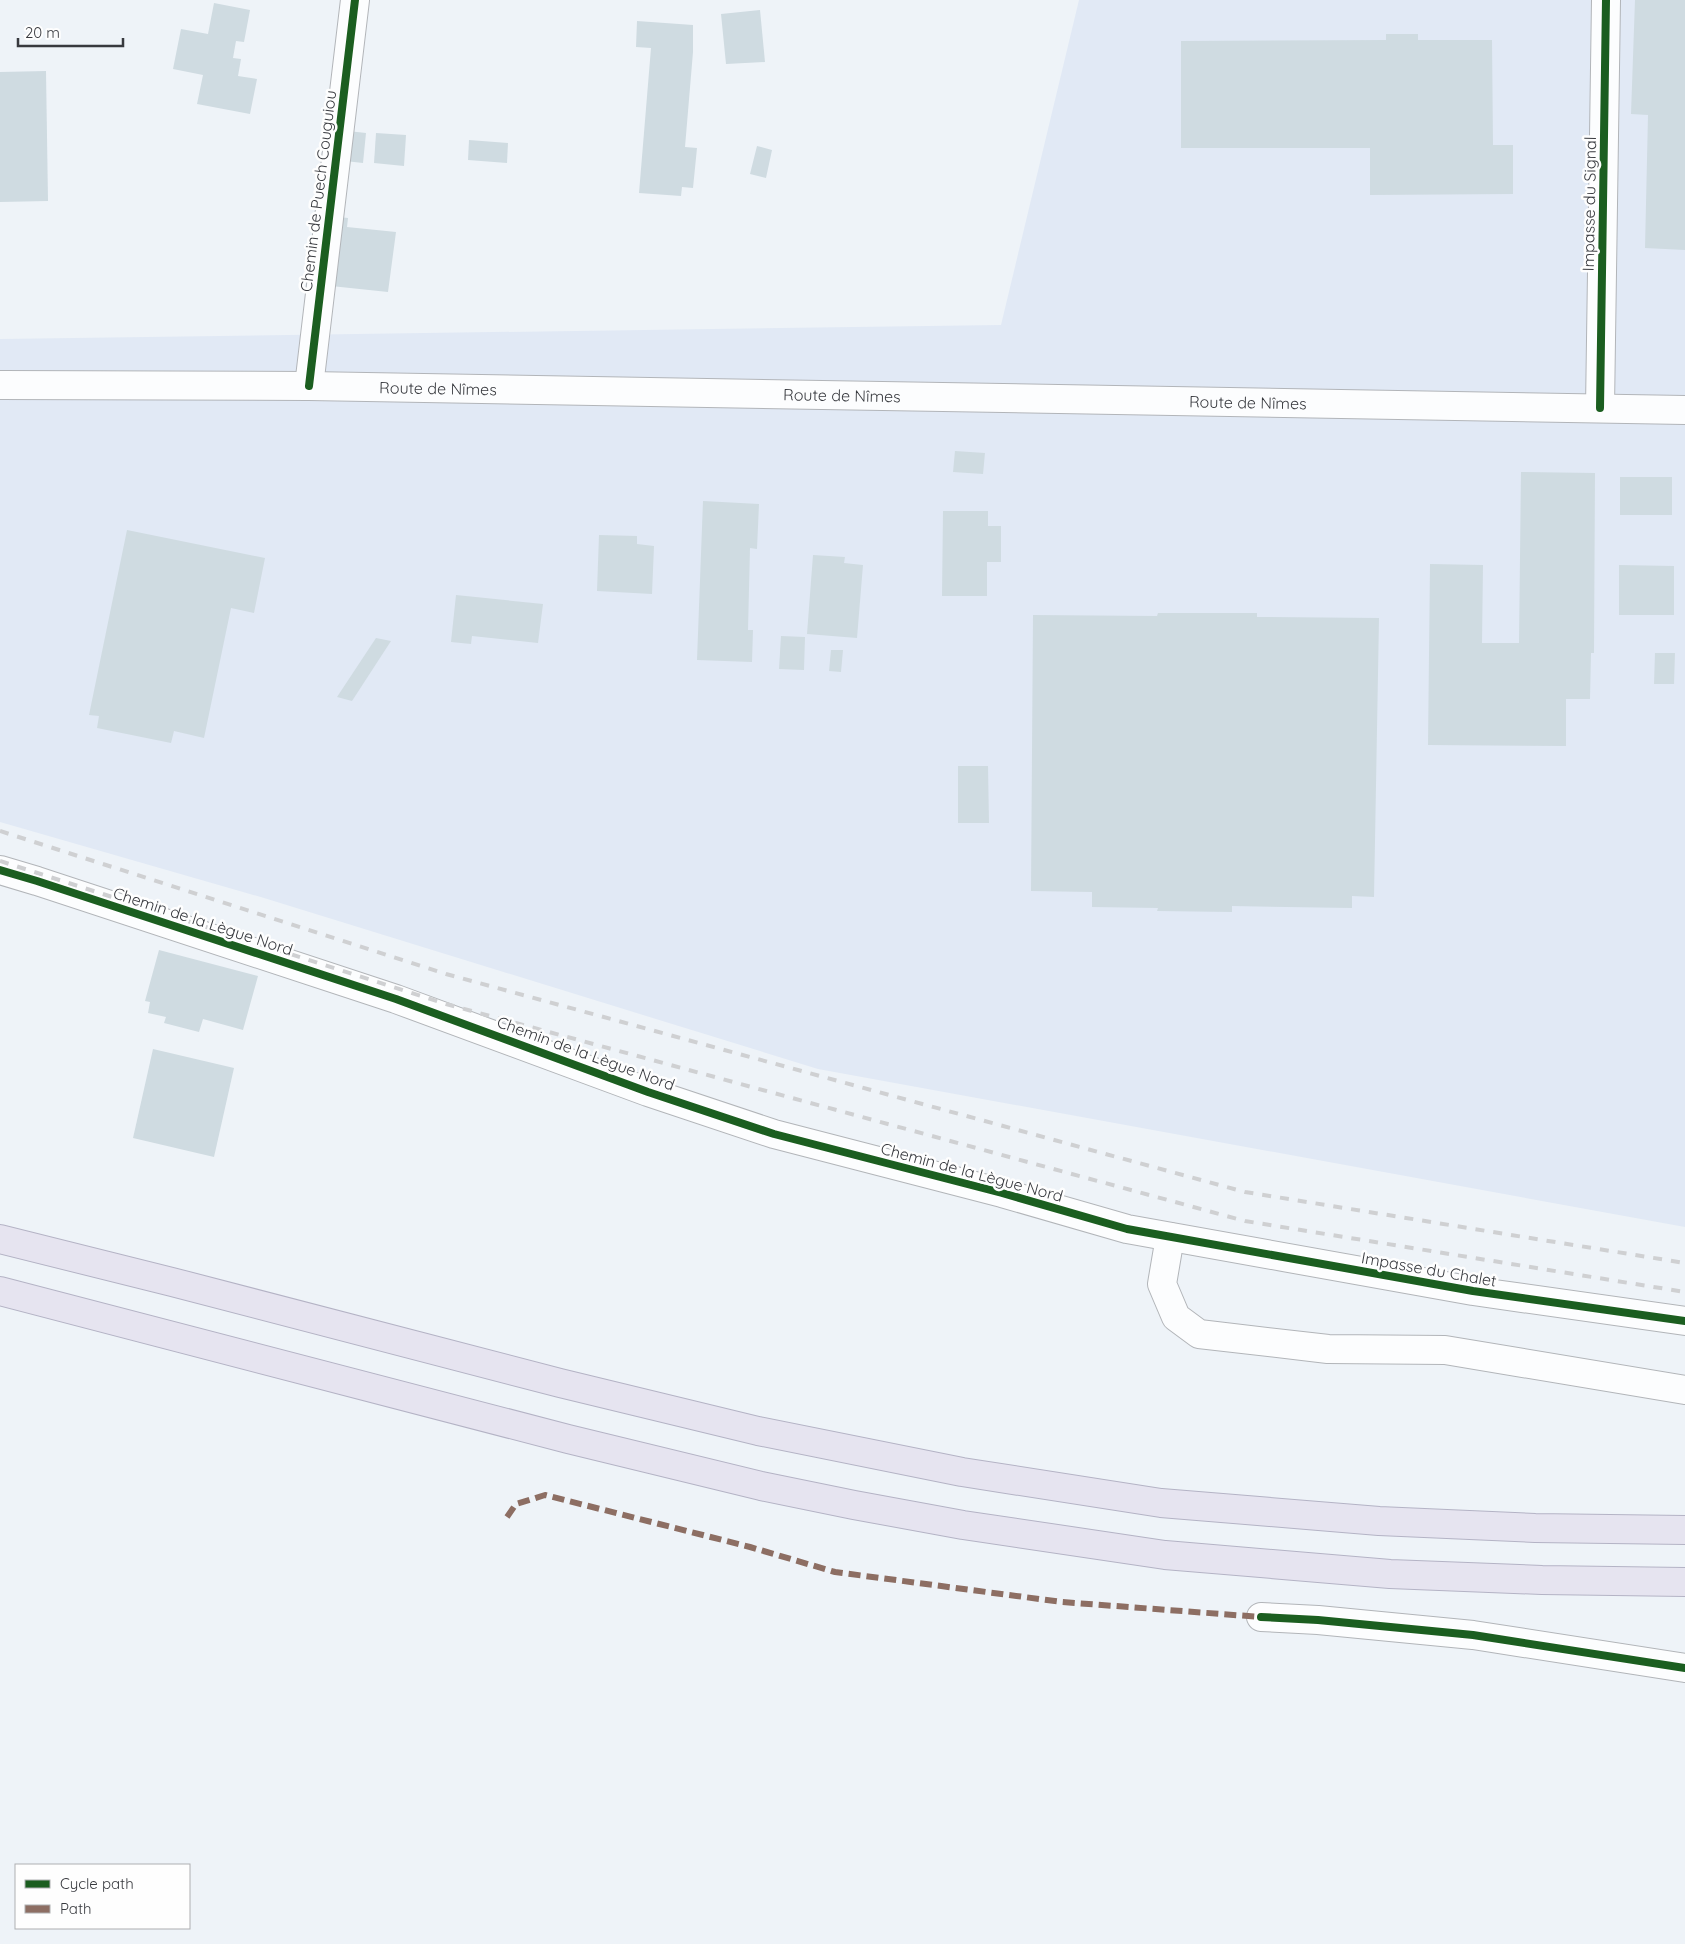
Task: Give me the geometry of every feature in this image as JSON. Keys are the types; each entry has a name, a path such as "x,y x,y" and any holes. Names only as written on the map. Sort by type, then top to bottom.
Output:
{"highway":[{"path":"0,1239 560,1384 692,1416 845,1450 962,1472 1161,1502 1369,1520 1535,1528 1685,1530"},
{"path":"0,1291 578,1441 761,1486 963,1525 1164,1555 1390,1574 1542,1580 1685,1582"}],"street":[{"name":"Chemin de Puech Couguiou","path":"309,386 355,0"},
{"name":"Impasse du Signal","path":"1600,408 1606,0"},
{"name":"Route de Nîmes","path":"0,385 309,386 1685,410"},
{"name":"Chemin de la Lègue Nord","path":"0,870 396,999 648,1092 774,1134 1002,1193 1127,1229 1170,1237"},
{"name":"Impasse du Chalet","path":"1170,1237 1483,1293 1685,1321"},
{"path":"1170,1237 1162,1284 1176,1317 1199,1334 1328,1349 1445,1350 1685,1390"},
{"path":"1261,1616 1473,1635 1685,1668"}],"shaded area":[{"path":"1079,0 1685,0 1685,1227 818,1069 264,898 0,822 0,339 1001,325"}],"building":[{"path":"1635,0 1685,0 1685,250 1645,248 1648,115 1631,114"},
{"path":"214,3 250,10 244,42 236,41 233,58 241,59 238,76 257,79 250,114 197,104 203,75 173,69 181,29 208,34"},
{"path":"760,10 765,62 726,64 721,14"},
{"path":"637,21 693,25 693,52 685,147 697,148 693,188 682,187 681,196 639,193 651,48 636,47"},
{"path":"1386,34 1418,34 1418,40 1492,40 1493,145 1513,145 1513,194 1370,195 1370,148 1181,148 1181,41 1386,40"},
{"path":"46,71 48,201 0,202 0,72"},
{"path":"348,131 366,133 363,163 345,161"},
{"path":"376,133 406,135 404,166 374,163"},
{"path":"469,140 508,143 507,163 468,160"},
{"path":"757,146 772,150 766,178 750,174"},
{"path":"339,217 348,218 347,227 396,232 388,292 331,286"},
{"path":"955,451 985,453 983,474 953,472"},
{"path":"1521,472 1595,473 1594,653 1591,653 1590,699 1566,699 1566,746 1428,745 1430,564 1483,565 1482,643 1519,643"},
{"path":"1620,477 1672,477 1672,515 1620,515"},
{"path":"703,501 759,504 757,549 750,548 748,630 753,630 752,662 697,660"},
{"path":"943,511 988,511 988,526 1001,526 1001,562 987,562 987,596 942,596"},
{"path":"127,530 265,558 254,613 231,608 204,738 174,731 171,743 97,728 99,716 89,715"},
{"path":"599,535 637,536 637,544 654,546 652,594 597,591"},
{"path":"813,555 845,557 844,563 863,565 857,638 807,634"},
{"path":"1619,565 1674,566 1674,615 1619,615"},
{"path":"456,595 543,604 538,643 472,636 471,644 451,642"},
{"path":"1158,613 1257,613 1257,617 1379,618 1374,897 1352,896 1352,908 1232,906 1232,912 1157,911 1158,908 1092,907 1092,892 1031,891 1033,615 1157,616"},
{"path":"781,636 805,637 804,670 779,669"},
{"path":"376,638 391,641 352,701 337,697"},
{"path":"831,650 843,650 841,672 829,671"},
{"path":"1655,653 1675,653 1674,684 1654,684"},
{"path":"958,766 988,766 989,823 958,823"},
{"path":"159,950 258,976 243,1030 203,1019 199,1032 164,1023 166,1017 148,1013 150,1002 145,1001"},
{"path":"153,1049 234,1068 214,1157 133,1138"}],"railway":[{"path":"0,831 446,974 1245,1192 1685,1263"},
{"path":"0,861 446,1004 1245,1221 1685,1292"}],"marked path":[{"path":"507,1517 516,1504 545,1495 750,1547 835,1572 1062,1602 1261,1617"}],"cycle path":[{"path":"309,386 355,0"},
{"path":"1600,408 1606,0"},
{"path":"0,870 396,999 648,1092 774,1134 1002,1193 1127,1229 1473,1291 1685,1321"},
{"path":"1261,1617 1318,1620 1473,1635 1685,1668"}]}
